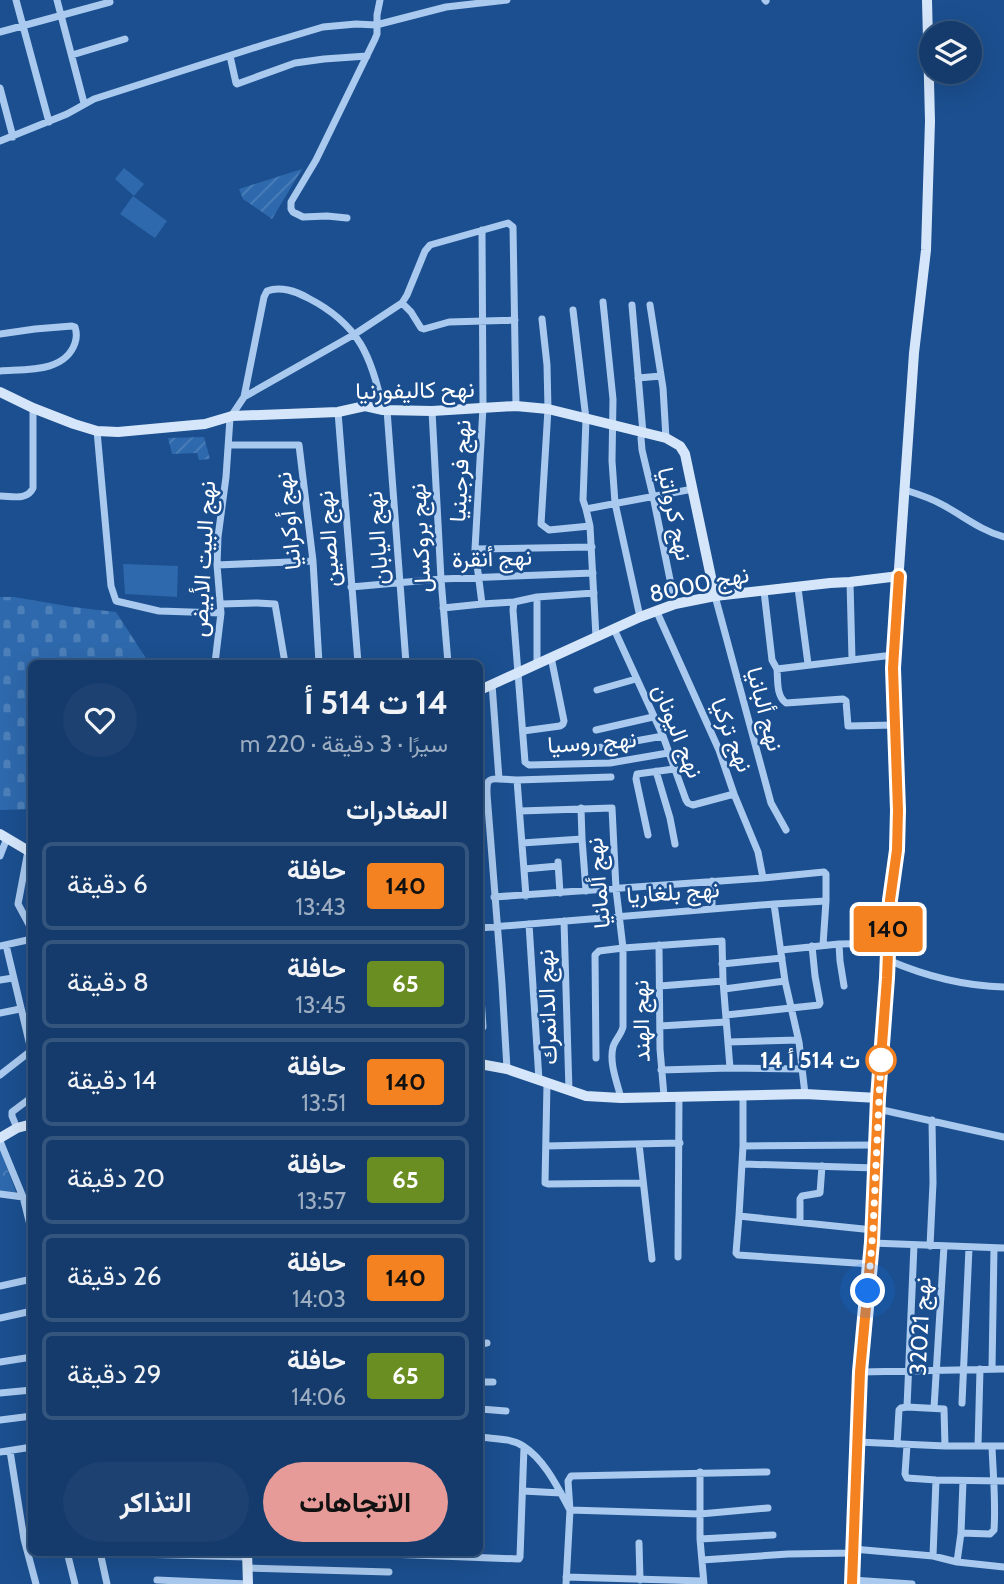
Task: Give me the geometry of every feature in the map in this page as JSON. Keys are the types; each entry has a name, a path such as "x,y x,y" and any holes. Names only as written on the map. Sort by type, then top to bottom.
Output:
{"street":[{"path":"16,0 49,122"},
{"path":"57,0 85,103"},
{"path":"347,218 299,216 293,212 291,205 316,160 377,34 380,0"},
{"path":"0,141 68,114 85,103 323,27 376,24 446,7 507,0"},
{"path":"912,1584 852,1582 860,1372 873,1230 887,943 897,831 893,655 914,353 926,250 930,121 927,0"},
{"path":"0,32 99,2 110,2"},
{"path":"72,55 125,40"},
{"path":"230,56 237,84 295,64 324,59 367,57"},
{"path":"0,88 13,137"},
{"path":"244,397 355,334 402,303 430,245 508,223 513,227 516,406"},
{"name":"نهج فرجينيا","path":"482,230 483,407 475,550 482,604"},
{"path":"232,416 244,397 267,291 281,289 301,294 339,317 355,334"},
{"path":"603,302 611,371 615,503 640,617"},
{"path":"402,303 422,329 449,322 515,320"},
{"name":"نهج كرواتيا","path":"632,305 643,433 642,450 675,604"},
{"path":"650,305 661,376 666,438 684,450 715,596"},
{"path":"573,310 586,419 583,500 592,547 596,637"},
{"path":"542,319 548,409 541,524 549,530 590,526"},
{"path":"0,334 72,326 77,331 72,350 64,359 44,368 0,371"},
{"name":"نهج اليابان","path":"355,334 370,363 385,410 406,660"},
{"path":"638,378 661,376"},
{"name":"نهح كاليفورنيا","path":"0,391 74,424 118,432 205,425 232,416 338,412 365,406 385,410 432,411 516,406 548,409 666,438"},
{"path":"0,496 28,496 33,488 33,408"},
{"name":"نهج بروكسل","path":"432,411 448,660"},
{"name":"نهج الصين","path":"338,412 358,660"},
{"name":"نهج البيت الأبيض","path":"215,660 221,613 218,537 232,416"},
{"path":"97,430 111,586 116,601 159,611 221,613"},
{"name":"نهج أوكرانيا","path":"229,445 299,445 313,561 319,660"},
{"path":"586,509 693,489"},
{"path":"905,490 942,504 987,532 1004,537"},
{"path":"475,550 592,547"},
{"path":"218,565 313,561"},
{"name":"نهج أنقرة","path":"351,587 441,579 593,573"},
{"name":"نهج 8000","path":"483,688 640,617 675,604 715,596 899,576"},
{"path":"850,582 852,659"},
{"path":"798,588 808,664"},
{"path":"764,591 772,660 777,669 782,701 786,703 843,699 846,701 848,726 895,725"},
{"path":"443,608 594,593"},
{"name":"نهج ألبانيا","path":"715,596 771,803 786,830"},
{"path":"537,597 537,663"},
{"name":"نهج روسيا","path":"514,602 525,762 529,765 610,763 668,753"},
{"path":"221,604 275,604 284,660"},
{"name":"نهج تركيا","path":"656,610 719,750 758,852 763,878"},
{"name":"نهج اليونان","path":"614,629 663,736 688,803 734,794"},
{"path":"777,669 893,655"},
{"path":"523,731 563,724 551,657"},
{"path":"597,690 636,679"},
{"path":"492,684 499,779"},
{"path":"596,730 653,718"},
{"path":"597,748 663,736"},
{"path":"648,835 637,774 674,769"},
{"path":"656,771 675,844"},
{"path":"507,1069 487,784 492,779 611,777"},
{"path":"517,780 526,896"},
{"path":"581,808 586,891"},
{"name":"نهج ألمانيا","path":"520,810 612,808 616,888 624,948 722,941 722,964"},
{"path":"0,856 4,836 28,851"},
{"path":"522,843 582,839"},
{"path":"28,860 18,906 28,923"},
{"path":"524,869 558,864 559,893"},
{"path":"494,897 824,872 826,901 823,945"},
{"path":"712,881 712,908"},
{"name":"نهج بلغاريا","path":"483,928 826,901"},
{"path":"774,904 805,1094"},
{"name":"نهج الدانمرك","path":"564,921 569,1091"},
{"path":"529,923 543,1082 546,1146 544,1182 643,1183"},
{"path":"28,940 3,945 28,1039"},
{"path":"730,1068 722,964 811,946 887,943"},
{"path":"839,944 844,986"},
{"name":"نهج الهند","path":"659,945 664,1096"},
{"path":"660,1026 820,1004 811,946"},
{"path":"596,1058 595,955 599,951 624,948 623,1027 614,1045 612,1063 621,1098"},
{"path":"888,960 955,982 1004,987"},
{"path":"0,980 13,978"},
{"path":"660,986 785,981"},
{"path":"0,1013 20,1009"},
{"path":"727,1042 798,1040"},
{"path":"0,1073 28,1052"},
{"path":"483,1065 507,1069 586,1096 621,1098 805,1094 878,1104 1004,1137"},
{"path":"662,1070 803,1069"},
{"path":"743,1095 743,1164 736,1253 870,1264"},
{"path":"678,1257 679,1096"},
{"path":"17,1128 12,1112 28,1100"},
{"path":"930,1246 932,1120"},
{"path":"28,1125 17,1128 0,1140 23,1197 28,1217"},
{"path":"546,1146 680,1143"},
{"path":"639,1144 652,1259"},
{"path":"743,1146 876,1145"},
{"path":"743,1164 876,1168"},
{"path":"800,1222 800,1199 802,1196 820,1193 822,1166"},
{"path":"0,1195 23,1197"},
{"path":"739,1216 873,1230"},
{"path":"872,1242 1004,1248"},
{"path":"907,1407 914,1245"},
{"name":"نهج 32021","path":"934,1408 944,1247"},
{"path":"962,1403 969,1248"},
{"path":"992,1369 994,1248"},
{"path":"0,1286 28,1280"},
{"path":"0,1318 28,1312"},
{"path":"0,1362 28,1358"},
{"path":"978,1443 980,1369"},
{"path":"860,1372 1004,1369"},
{"path":"483,1382 494,1382"},
{"path":"0,1393 28,1390"},
{"path":"897,1444 901,1408 942,1408 945,1410 945,1446"},
{"path":"483,1409 506,1411"},
{"path":"0,1420 28,1416"},
{"path":"483,1437 509,1441 524,1447 542,1464 569,1510"},
{"path":"858,1442 945,1446 978,1443 1004,1446"},
{"path":"907,1445 905,1474 909,1479 1004,1481"},
{"path":"961,1533 990,1534 994,1531 1000,1509 993,1482 992,1446"},
{"path":"479,1556 513,1560 520,1558 524,1447"},
{"path":"0,1452 28,1448"},
{"path":"10,1451 28,1554"},
{"path":"700,1472 704,1583 566,1581 568,1481 571,1476 700,1472 767,1472"},
{"path":"933,1556 936,1480"},
{"path":"957,1562 963,1481"},
{"path":"523,1491 561,1493"},
{"path":"569,1510 700,1514 768,1508"},
{"path":"701,1539 773,1535"},
{"path":"639,1543 639,1580"},
{"path":"702,1560 853,1551 933,1556 957,1562 1004,1567"},
{"path":"29,1556 36,1584"},
{"path":"68,1556 75,1584"},
{"path":"101,1556 107,1584"},
{"path":"371,1572 372,1556"},
{"path":"157,1580 248,1584 247,1559 388,1572"}],"green space":[{"path":"124,168 144,184 134,196 115,179"},
{"path":"302,169 272,219 243,199 239,189"},
{"path":"133,196 167,221 155,238 120,214"},
{"path":"204,437 210,459 199,460 197,453 172,454 168,438"},
{"path":"123,564 178,566 177,597 125,594"},
{"path":"0,597 116,612 147,660 28,660 28,809 0,810"},
{"path":"0,1149 17,1195 0,1193"}],"bus line":[{"name":"140","path":"852,1584 860,1372 872,1242 890,900 897,850 893,668 899,576"}],"place":[{"name":"14 ت 514 أ","path":"881,1060"}],"route":[{"path":"868,1291 881,1057 881,1060"}]}
